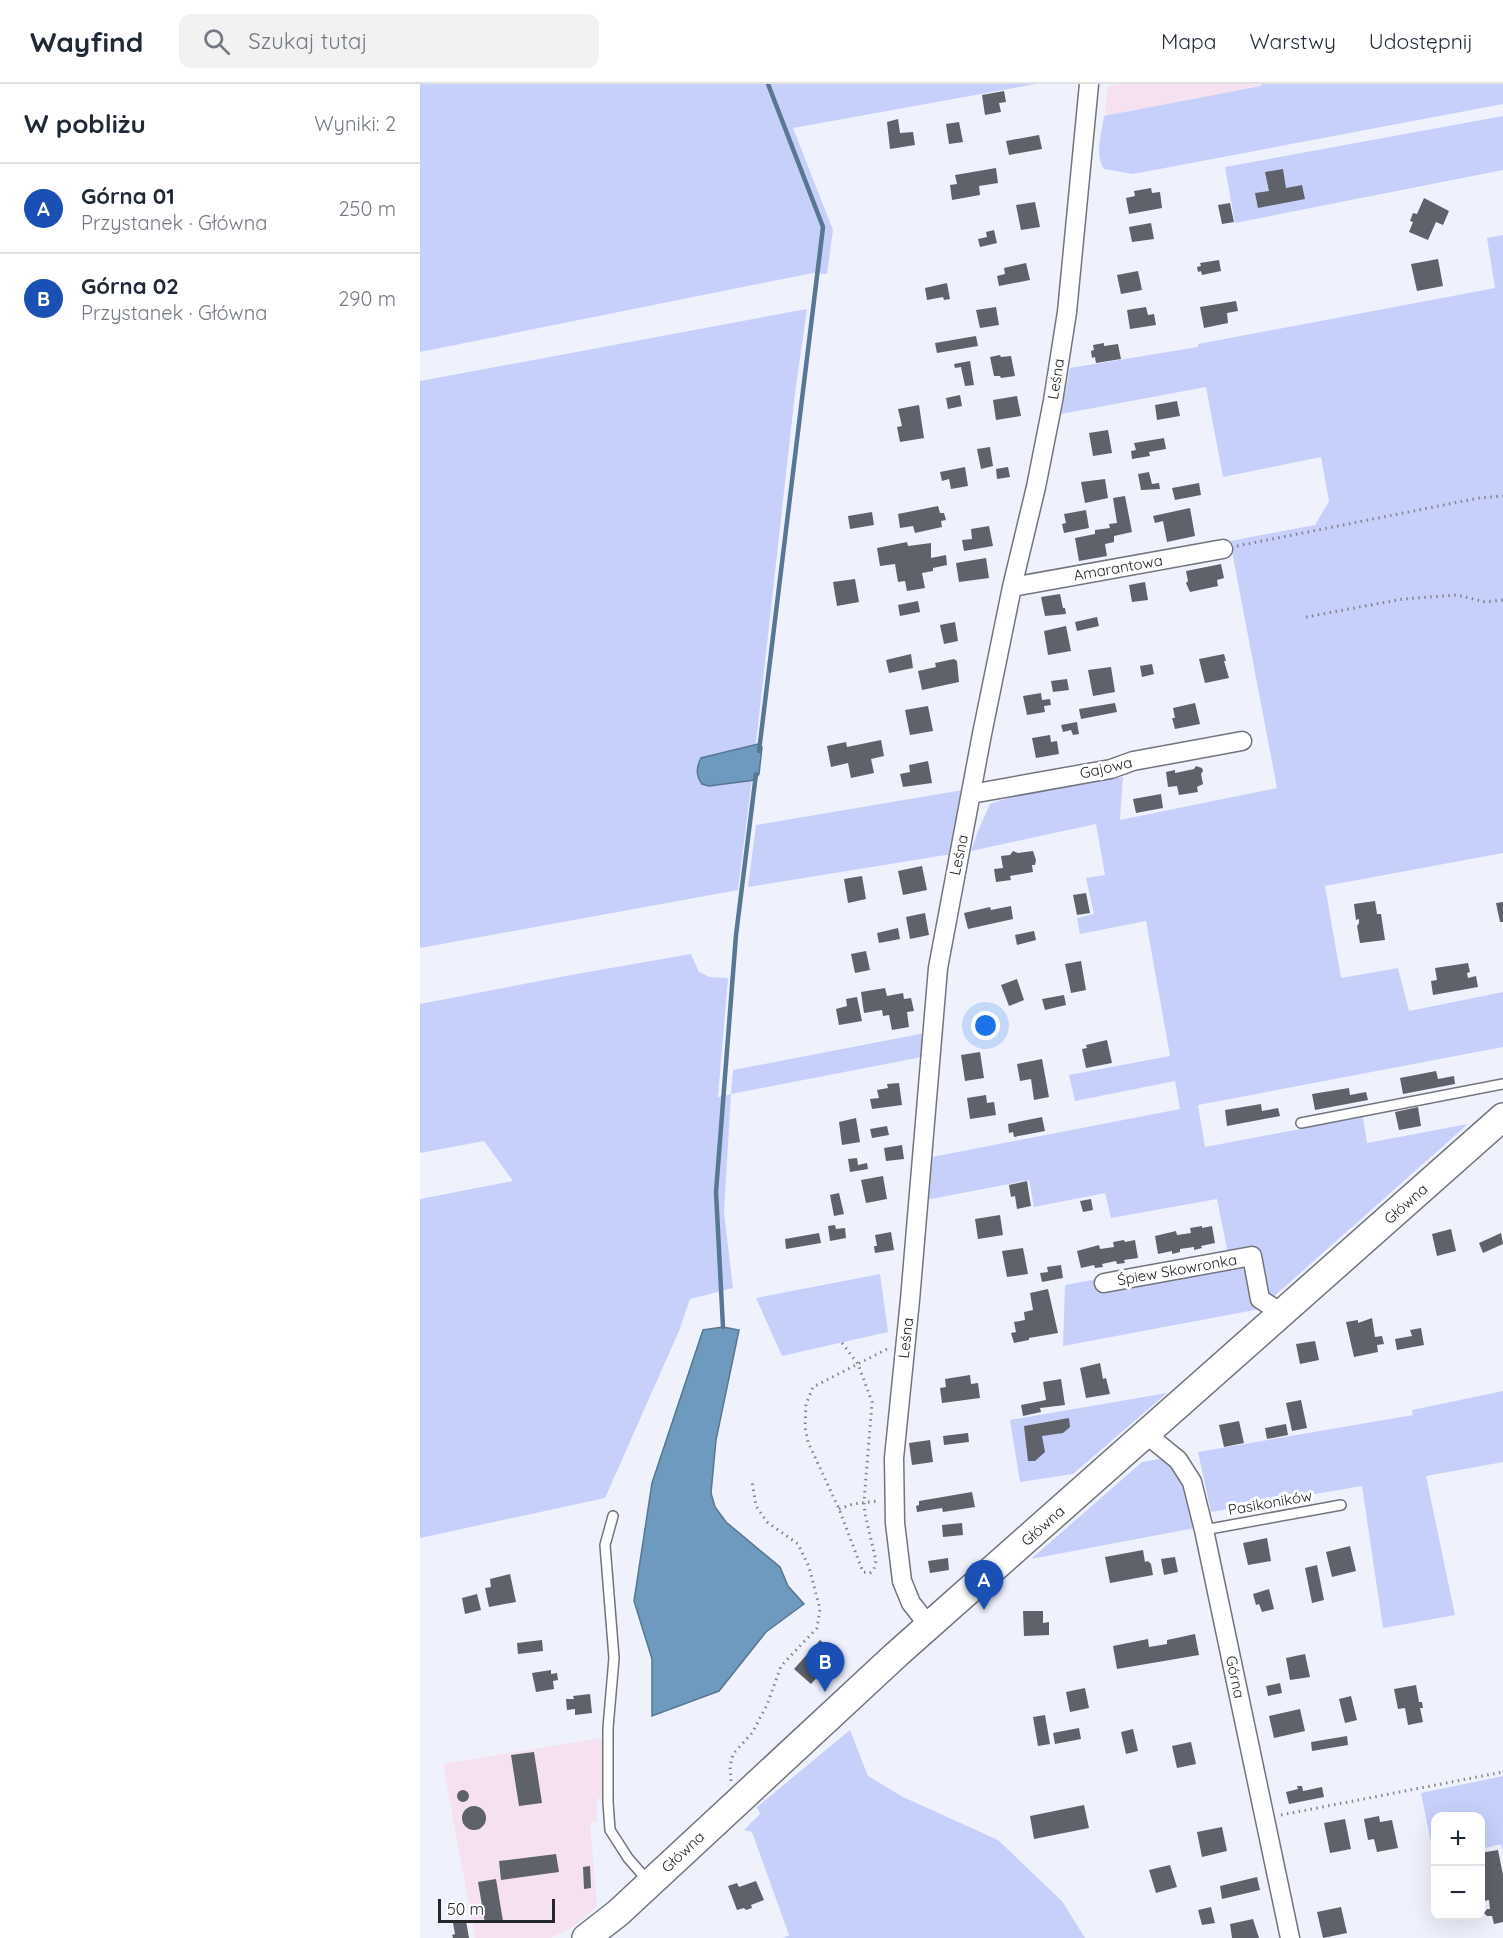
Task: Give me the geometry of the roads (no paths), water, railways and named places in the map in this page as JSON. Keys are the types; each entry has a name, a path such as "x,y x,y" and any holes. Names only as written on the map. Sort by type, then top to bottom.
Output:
{"main road":[{"name":"Główna","path":"586,1938 618,1913 929,1626 1503,1117"}],"street":[{"name":"Leśna","path":"929,1626 915,1610 905,1591 895,1523 894,1446 906,1338 938,968 982,734 1053,401 1066,312 1089,84"},
{"name":"Amarantowa","path":"1012,587 1223,549"},
{"name":"Gajowa","path":"971,794 1111,769 1133,761 1242,741"},
{"name":"Śpiew Skowronka","path":"1104,1283 1252,1256 1260,1299 1283,1314"},
{"name":"Górna","path":"1146,1434 1178,1460 1192,1482 1290,1938"}],"lane":[{"path":"1301,1123 1503,1084"},
{"name":"Pasikoników","path":"1204,1530 1341,1505"},
{"path":"613,1516 605,1545 614,1658 608,1728 610,1830 628,1858 650,1883"}],"waterway":[{"path":"759,751 823,227 768,84"},
{"path":"723,1327 716,1192 736,935 756,774"}],"place":[{"name":"Górna 01","path":"984,1610"},
{"name":"Górna 02","path":"825,1692"}]}
